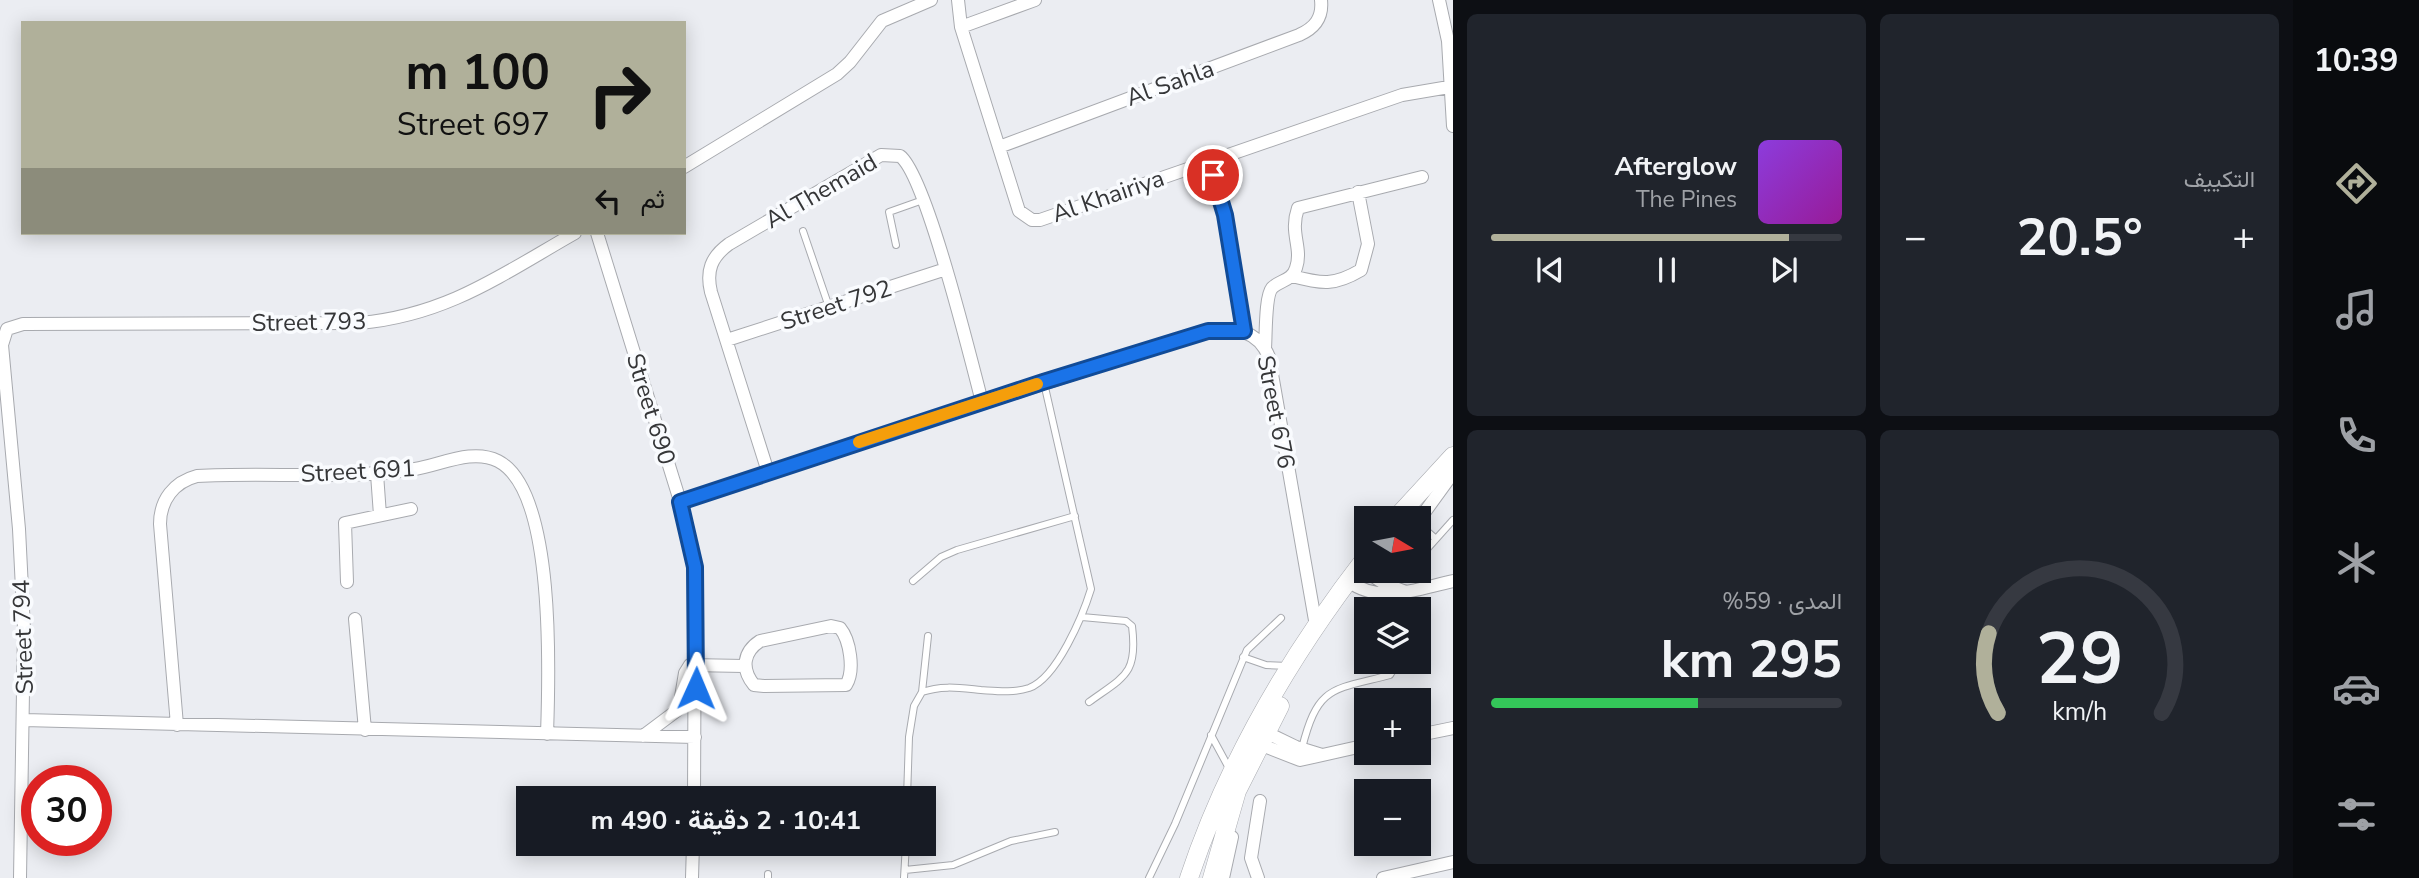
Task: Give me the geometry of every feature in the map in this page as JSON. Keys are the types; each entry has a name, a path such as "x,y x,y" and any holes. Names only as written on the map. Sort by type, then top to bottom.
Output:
{"street":[{"path":"686,166 836,74 850,62 882,21 931,0"},
{"name":"Al Khairiya","path":"958,0 961,27 1019,211 1032,220 1040,220 1402,95 1449,87"},
{"path":"961,27 1035,0"},
{"name":"Al Sahla","path":"999,147 1299,36 1316,24 1321,14 1321,0"},
{"path":"1439,0 1448,41 1453,126"},
{"name":"Al Themaid","path":"768,472 708,281 713,260 729,244 881,155 900,156 908,162 946,269 982,402"},
{"path":"1292,276 1299,254 1293,232 1298,208 1422,177"},
{"path":"1265,348 1268,295 1273,286 1292,276 1325,283 1340,282 1361,270 1368,244 1358,192"},
{"name":"Street 793","path":"23,324 333,323 391,320 423,313 469,294 572,235"},
{"name":"Street 690","path":"598,235 680,502 695,567 694,786"},
{"name":"Street 792","path":"727,340 946,269"},
{"name":"Street 794","path":"20,878 24,720 19,529 2,345 8,330 23,324"},
{"path":"680,502 1043,382 1208,331 1244,331"},
{"name":"Street 676","path":"1244,331 1252,334 1265,348 1272,370 1308,592 1316,626"},
{"name":"Street 691","path":"177,725 160,524 162,507 170,492 182,482 197,476 377,474 475,456 500,462 518,480 536,535 548,607 547,734"},
{"path":"1420,506 1453,456"},
{"path":"1423,506 1453,473"},
{"path":"377,474 380,515"},
{"path":"347,582 345,523 411,509"},
{"path":"1212,878 1237,791 1257,736 1290,666 1333,602 1354,578"},
{"path":"1189,878 1231,772 1297,676 1354,581"},
{"path":"1397,597 1406,592 1453,581"},
{"path":"1370,583 1382,597"},
{"path":"1386,583 1406,592"},
{"path":"1308,592 1319,600 1333,602"},
{"path":"355,620 365,730"},
{"path":"831,626 840,628 846,634 851,674 846,685 836,687 764,686 754,685 744,666 752,646 760,641 831,626"},
{"path":"643,736 679,709 686,670 696,663 744,666"},
{"path":"24,720 695,737"},
{"path":"1431,733 1453,728"},
{"path":"1257,736 1322,755"},
{"path":"1257,736 1300,760 1354,749"},
{"path":"1223,878 1239,809 1237,791"},
{"path":"1258,878 1253,868 1251,853 1260,801"},
{"path":"1229,849 1251,853"},
{"path":"692,878 693,856"},
{"path":"1383,878 1453,862"}],"lane":[{"name":"Street 676","path":"1210,161 1225,215 1244,331"},
{"path":"896,245 889,212 923,200"},
{"path":"803,231 829,307"},
{"path":"922,692 937,687 1014,692 1032,687 1045,676 1082,617 1091,589 1043,382"},
{"path":"913,581 941,557 1075,516"},
{"path":"1432,543 1453,520"},
{"path":"1432,535 1436,539"},
{"path":"1082,617 1126,621 1132,625 1133,635 1133,657 1127,675 1089,702"},
{"path":"1149,878 1175,824 1243,657 1254,641 1281,618"},
{"path":"907,786 909,737 914,706 922,692 928,636"},
{"path":"1243,657 1266,665 1290,666"},
{"path":"1302,748 1314,710 1327,694 1391,674"},
{"path":"1211,735 1231,772"},
{"path":"905,856 904,874 953,865 1010,841 1055,832"}],"slow traffic":[{"path":"859,442 1037,384"}],"route":[{"path":"696,688 695,567 680,502 1043,382 1208,331 1244,331 1225,215 1213,175"}]}
